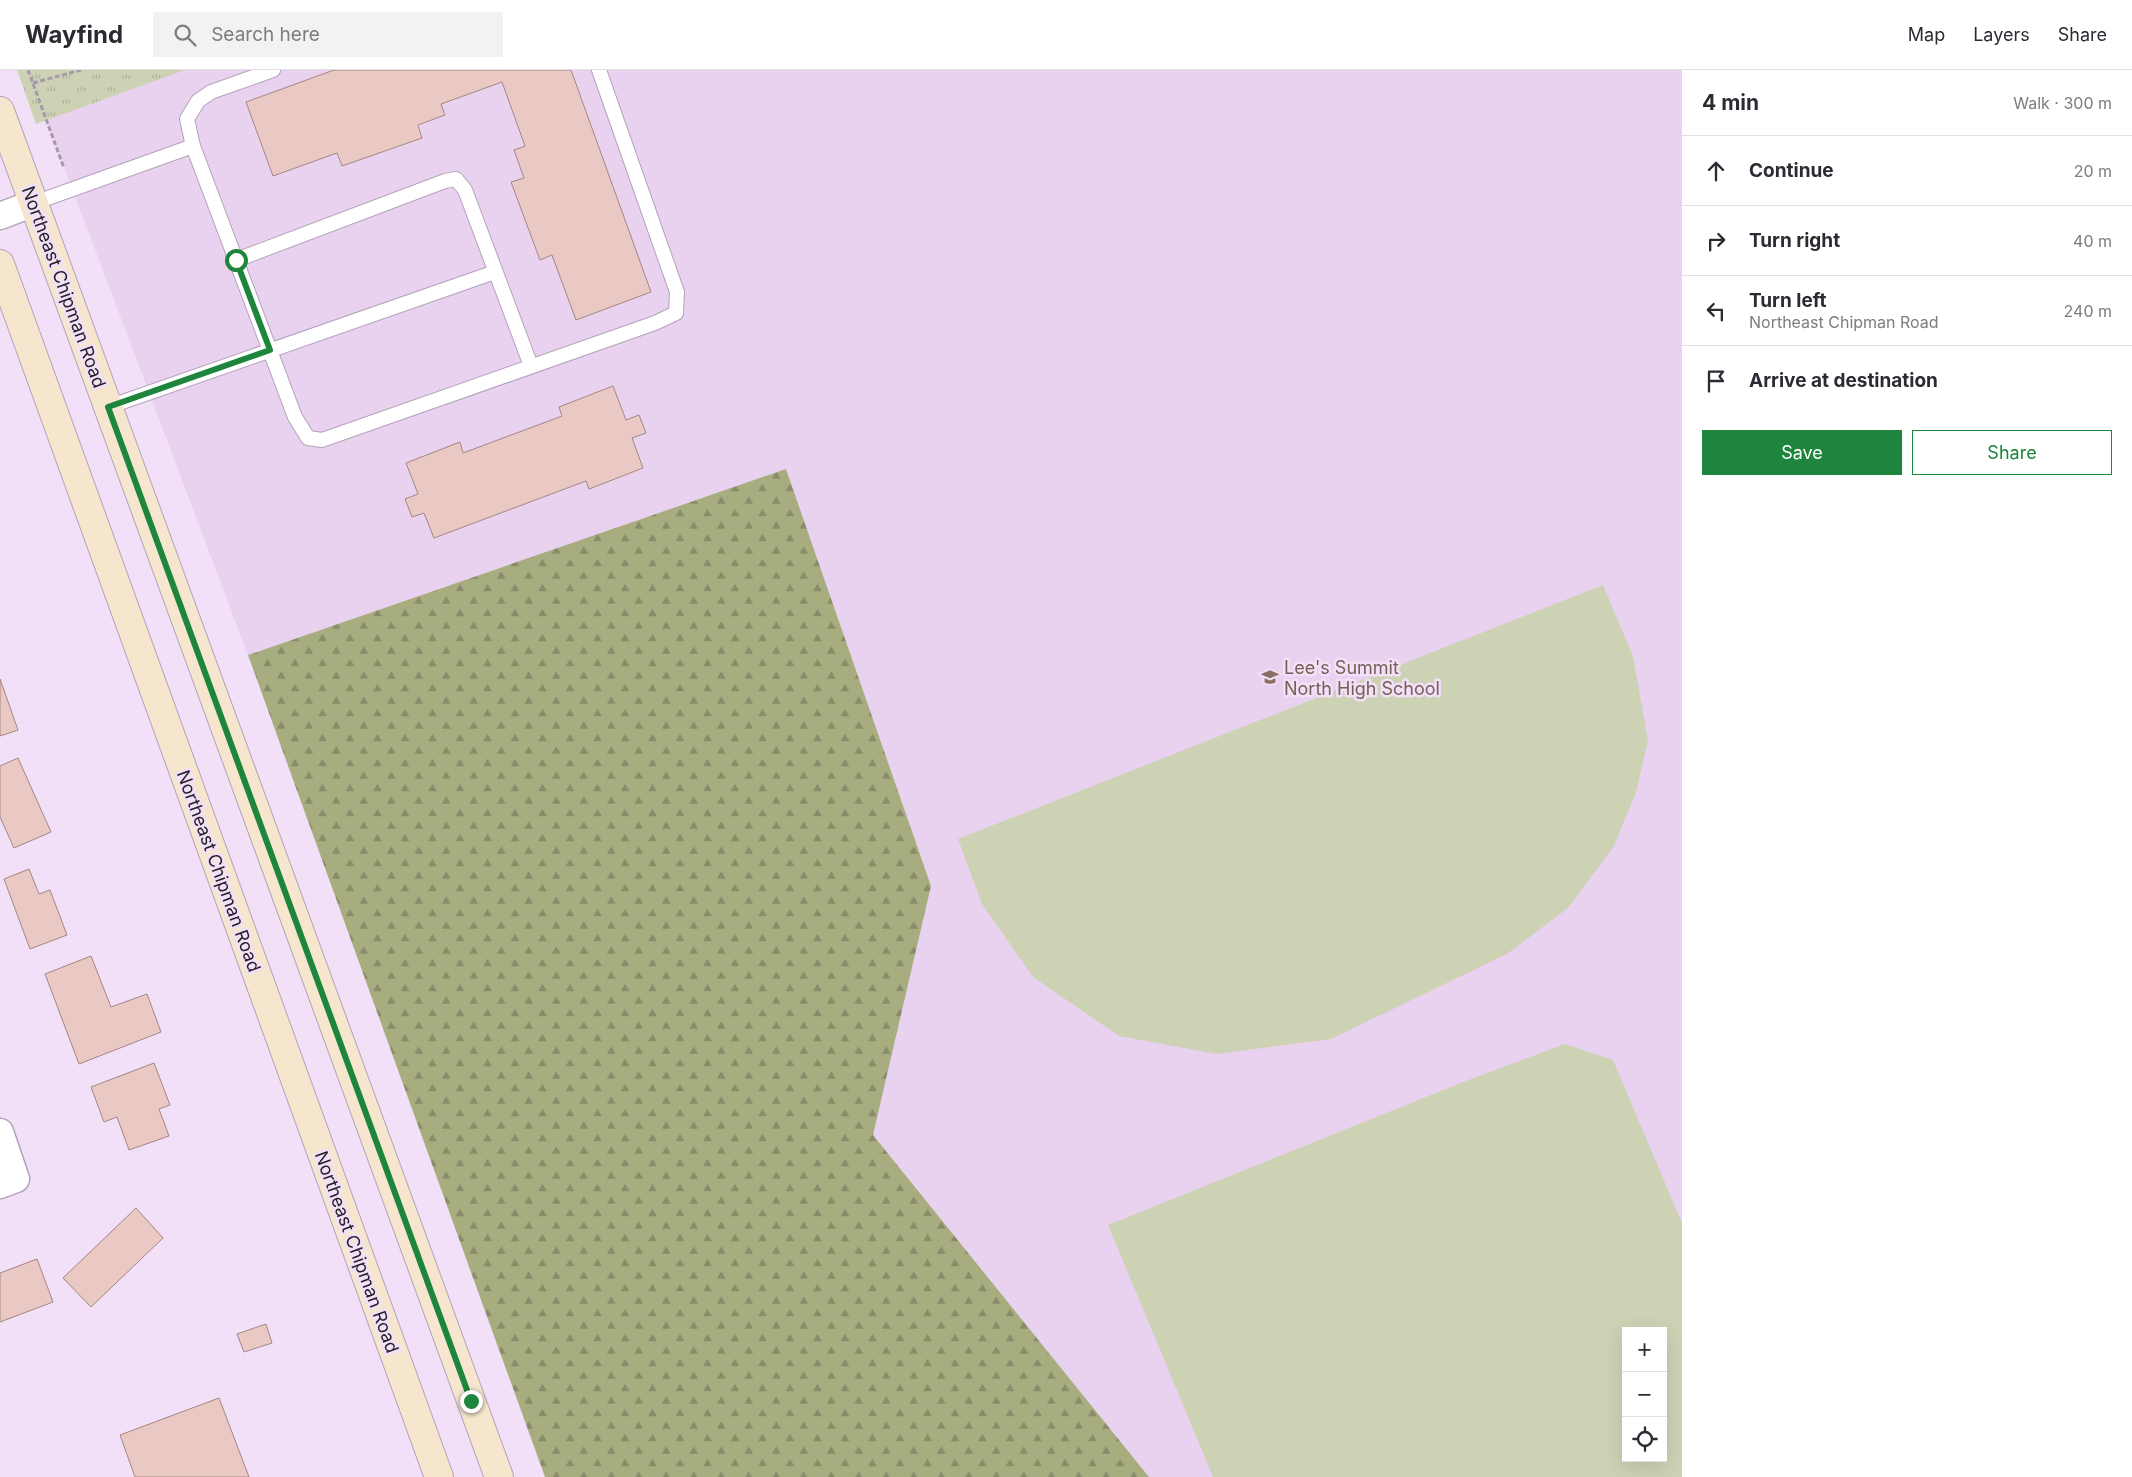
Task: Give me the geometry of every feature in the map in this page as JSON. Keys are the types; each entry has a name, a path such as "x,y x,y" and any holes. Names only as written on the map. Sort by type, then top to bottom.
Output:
{"main road":[{"name":"Northeast Chipman Road","path":"0,111 499,1477"},
{"name":"Northeast Chipman Road","path":"0,264 439,1477"}],"street":[{"path":"0,216 34,203"},
{"path":"0,1132 8,1182"}],"lane":[{"path":"273,70 211,92 198,101 187,120 193,146 295,417 308,438 322,440 655,323 676,313 677,292 599,70"},
{"path":"34,203 193,146"},
{"path":"236,260 444,181 456,179 465,190 531,366"},
{"path":"108,407 495,272"}],"path":[{"path":"28,70 64,168"},
{"path":"33,83 81,70"}],"shaded area":[{"name":"Lee's Summit North High School","path":"179,70 1682,70 1682,1477 1149,1477 873,1135 931,886 786,469 248,655 45,117"}],"green space":[{"path":"17,70 185,70 36,124"},
{"path":"786,469 931,886 873,1135 1149,1477 545,1477 248,655"},
{"path":"1603,585 1633,656 1648,741 1636,792 1614,846 1568,908 1507,954 1331,1039 1216,1054 1119,1036 1033,977 982,904 958,839"},
{"path":"1565,1044 1613,1060 1682,1223 1682,1477 1213,1477 1108,1225 1463,1082"}],"building":[{"path":"334,70 571,70 651,292 576,320 552,255 540,260 511,182 524,178 514,150 525,146 502,82 441,104 445,115 418,125 422,138 342,166 337,153 273,176 246,102"},
{"path":"613,386 626,420 639,415 646,433 632,438 643,468 589,489 586,481 434,538 424,513 412,517 405,499 418,494 406,463 460,442 463,453 562,416 559,407"},
{"path":"0,679 18,730 0,736"},
{"path":"18,758 51,832 14,848 0,817 0,766"},
{"path":"29,869 39,894 50,890 67,935 30,949 4,879"},
{"path":"91,956 111,1007 147,994 161,1032 79,1064 45,974"},
{"path":"154,1063 170,1105 159,1109 169,1136 129,1150 117,1117 104,1122 91,1087"},
{"path":"136,1208 163,1238 91,1307 63,1278"},
{"path":"37,1259 53,1302 0,1322 0,1273"},
{"path":"266,1324 272,1343 244,1352 237,1334"},
{"path":"219,1398 249,1477 135,1477 120,1435"}],"place":[{"name":"Lee's Summit North High School","path":"1270,677"}],"route":[{"path":"236,260 270,350 108,407 471,1401"}]}
